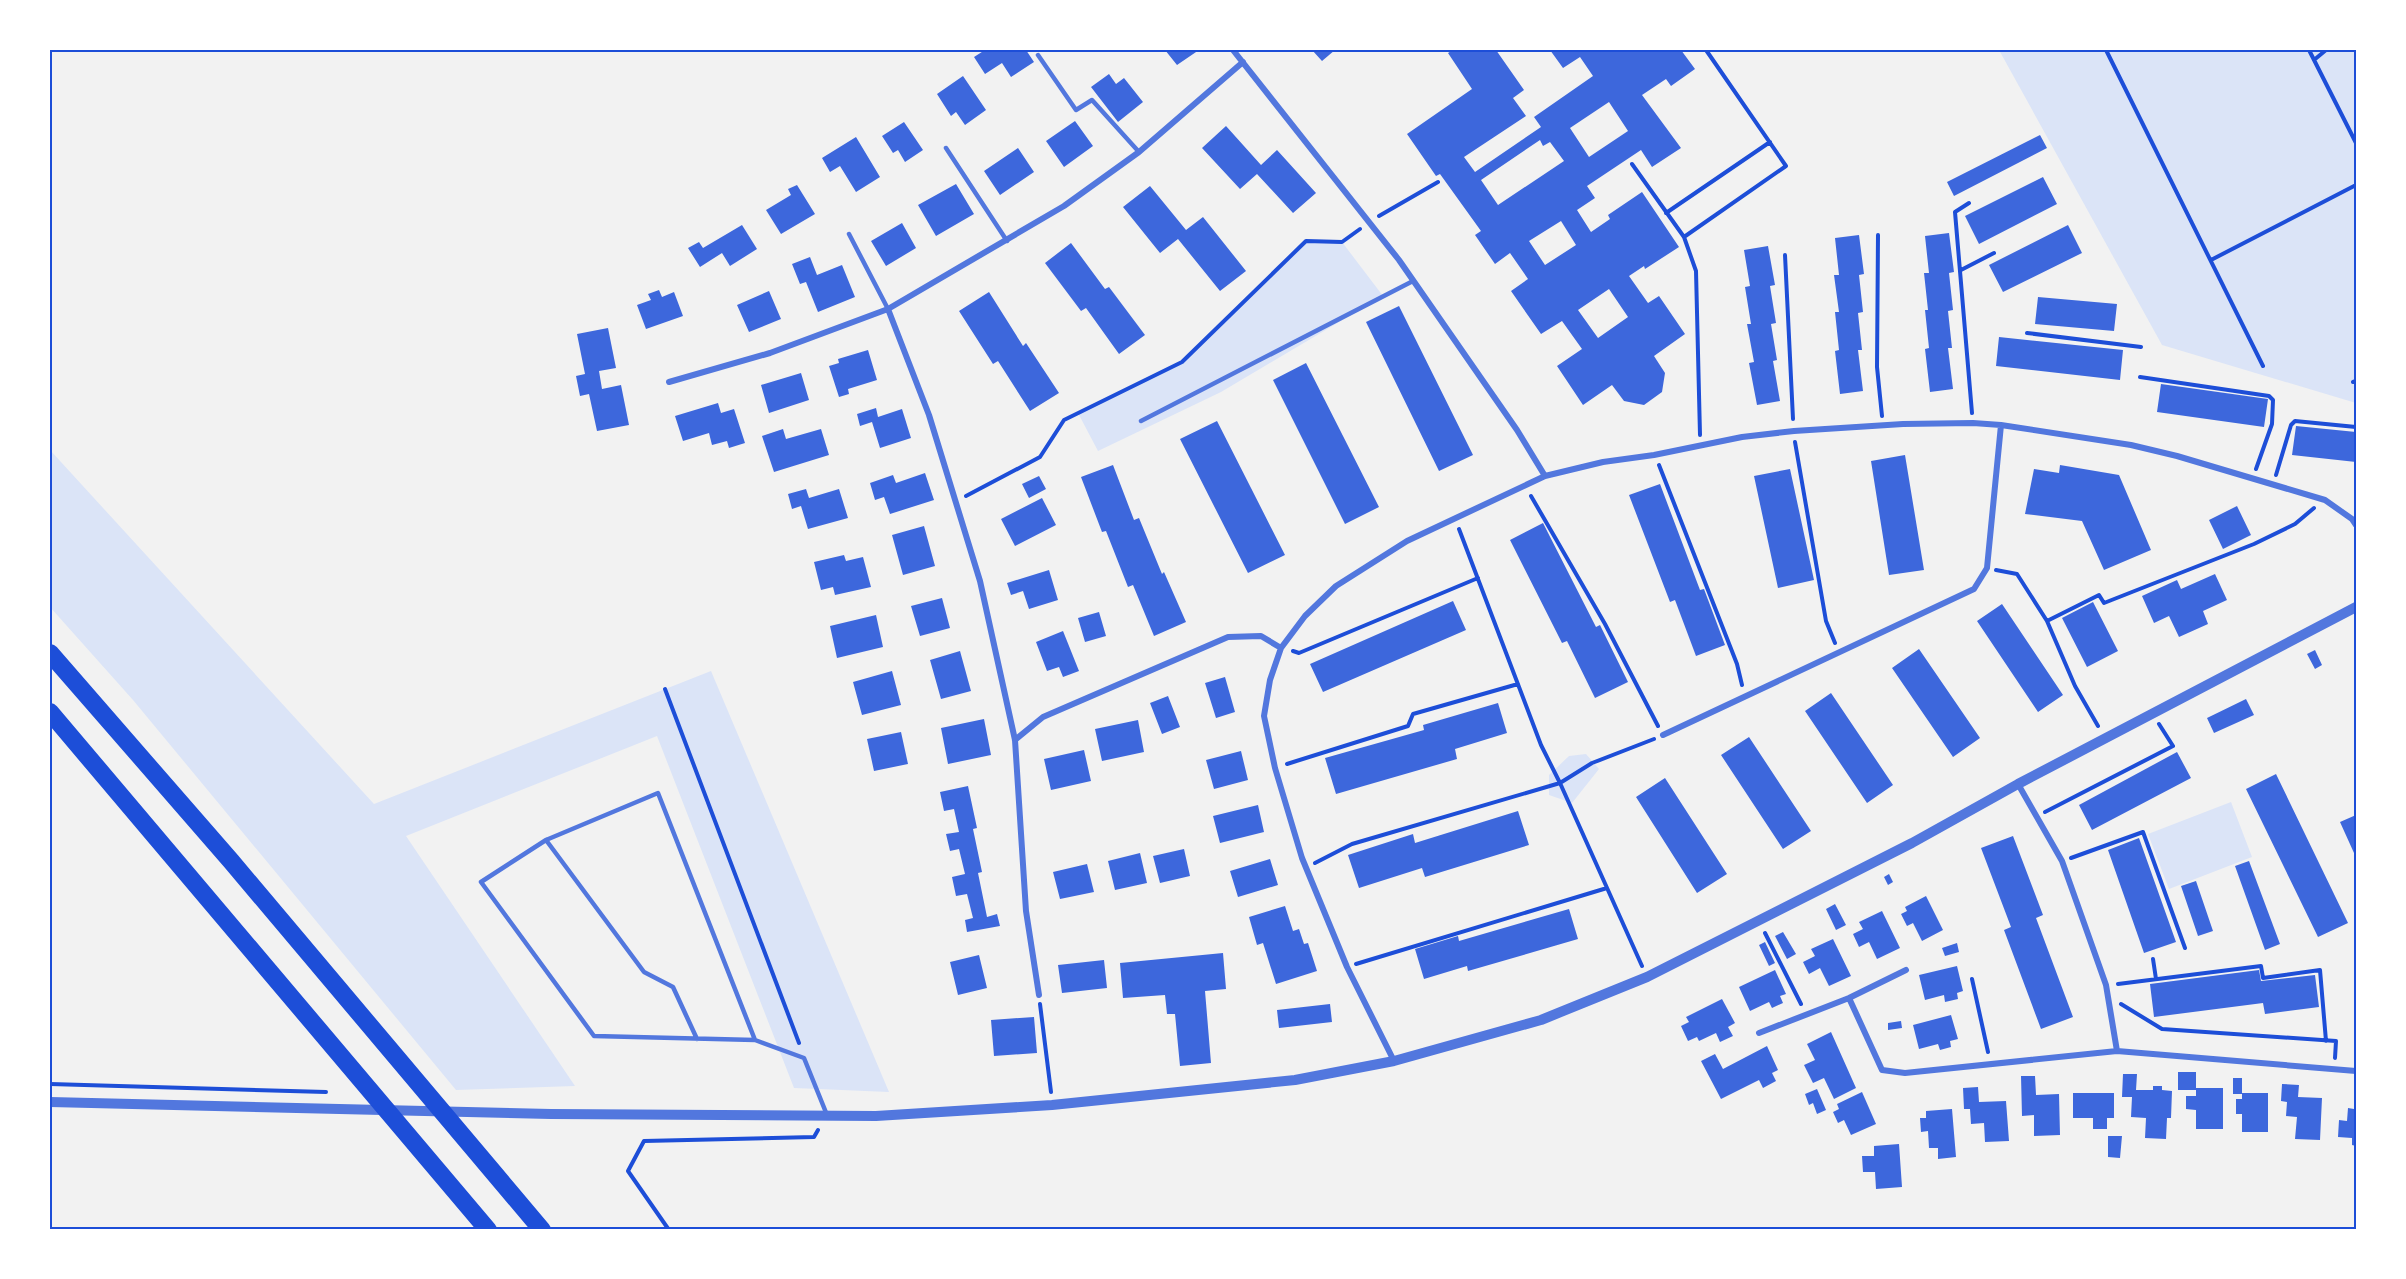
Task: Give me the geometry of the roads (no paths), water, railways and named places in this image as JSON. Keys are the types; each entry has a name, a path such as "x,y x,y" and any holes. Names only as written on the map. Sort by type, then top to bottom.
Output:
{"highway":[{"path":"50,653 231,861 542,1230"},
{"path":"50,712 488,1230"}],"street":[{"path":"1233,50 1413,281 1517,430 1545,476"},
{"path":"669,382 771,353 888,309 1064,206 1139,152 1243,62"},
{"path":"888,309 929,415 980,581 1015,740 1026,911 1039,996"},
{"path":"1663,735 1974,589 1987,568 2001,424"},
{"path":"1394,1061 1347,967 1306,868 1275,768 1264,716 1270,680 1281,648 1305,616 1336,586 1387,553 1455,517 1545,476 1604,462 1654,455 1700,445 1794,431 1883,425 2001,424 2132,445 2325,500 2352,519 2356,525"},
{"path":"50,1102 551,1114 876,1116 1052,1105 1295,1080 1394,1061 1541,1020 1647,977 1760,922 1912,843 2018,784 2356,607"},
{"path":"1015,740 1043,717 1228,637 1261,636 1281,648"},
{"path":"2018,784 2062,861 2106,985 2117,1051"},
{"path":"1759,1033 1849,998 1906,970"},
{"path":"1849,998 1882,1070 1905,1073 2117,1051 2356,1071"}],"lane":[{"path":"1038,55 1076,110 1092,100 1139,152"},
{"path":"946,148 1007,241"},
{"path":"849,234 888,309"},
{"path":"1141,421 1413,281"},
{"path":"755,1040 658,792 546,840 481,882 594,1035 755,1040 804,1058 827,1116"},
{"path":"546,840 644,972 673,987 697,1039"}]}
